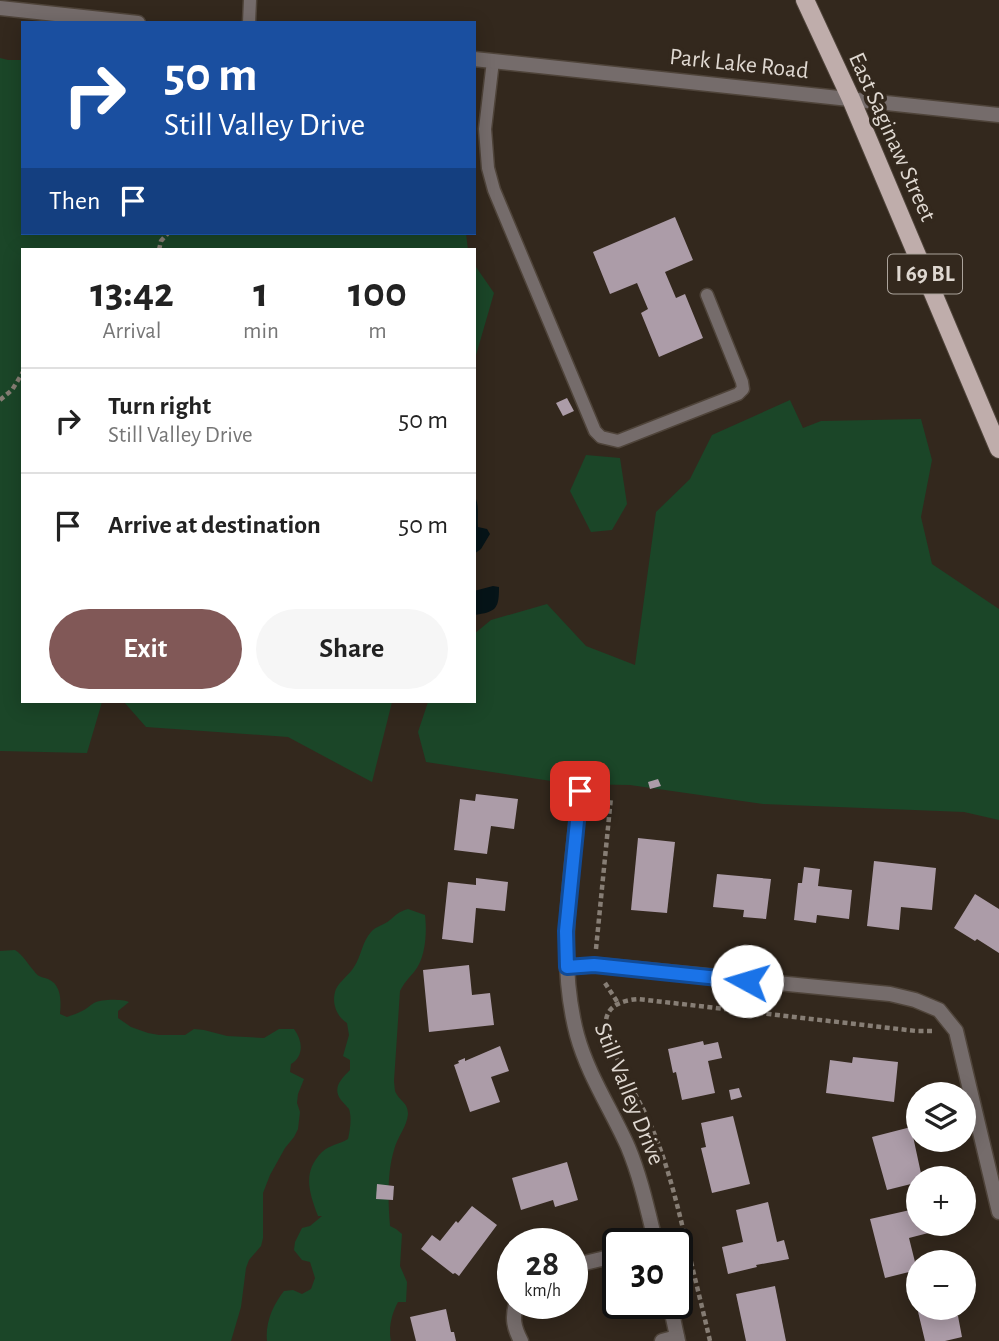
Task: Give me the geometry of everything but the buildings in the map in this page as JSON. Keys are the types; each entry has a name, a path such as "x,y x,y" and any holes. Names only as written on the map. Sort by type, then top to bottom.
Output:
{"main road":[{"name":"East Saginaw Street","path":"805,0 851,99 999,449"}],"street":[{"path":"0,8 120,21"},
{"name":"Park Lake Road","path":"476,58 999,115"},
{"name":"Still Valley Drive","path":"580,791 566,931 571,1006 591,1074 639,1175 652,1228"},
{"path":"567,967 594,965 890,994 939,1010 956,1031 999,1212"},
{"path":"662,1341 678,1339 673,1319"}],"lane":[{"path":"250,0 250,21"},
{"path":"493,61 485,129 488,169 494,190 600,437 618,440 738,394 743,389 706,295"}],"path":[{"path":"0,400 12,390 21,375"},
{"path":"611,797 594,965 618,1003"},
{"path":"710,1341 662,1150 613,1048 606,1024 607,1017 618,1003 627,999 638,999 916,1031 956,1031"}],"green space":[{"path":"0,58 21,60 21,235 466,235 468,248 21,248 21,703 102,703 87,753 0,751"},
{"path":"476,267 494,293 476,355"},
{"path":"790,400 803,428 821,421 921,419 932,460 921,517 932,564 999,609 999,820 964,812 763,804 630,785 571,784 426,762 418,732 428,703 476,703 476,632 491,620 547,604 586,646 635,665 656,512 690,479 712,435"},
{"path":"586,455 620,458 627,504 612,530 591,532 570,491"},
{"path":"125,703 392,703 372,782 288,737 146,727"},
{"path":"408,909 425,915 426,937 418,966 400,991 394,1082 395,1091 407,1107 408,1114 395,1145 389,1178 390,1226 402,1234 400,1266 407,1282 406,1302 398,1302 394,1311 390,1326 391,1341 267,1341 271,1314 284,1291 293,1290 302,1294 311,1289 315,1278 310,1262 302,1260 294,1250 302,1228 310,1226 322,1216 318,1216 310,1190 312,1167 322,1152 348,1139 349,1135 349,1109 337,1092 341,1080 350,1070 350,1060 343,1056 349,1035 347,1023 336,1008 336,989 354,967 371,932"},
{"path":"15,950 40,977 56,985 60,1014 67,1017 97,1002 117,1000 129,1002 118,1011 118,1018 131,1027 148,1033 185,1035 194,1029 227,1036 264,1038 279,1029 294,1029 297,1034 300,1053 291,1064 290,1072 304,1079 298,1094 298,1129 270,1175 263,1193 263,1238 261,1246 246,1268 241,1307 231,1341 0,1341 0,951"}],"shaded area":[{"path":"476,499 478,527 487,529 490,534 476,553"},
{"path":"499,587 497,605 492,611 476,615 476,590"}],"route":[{"path":"580,791 566,931 567,967 594,965 747,981"}]}
